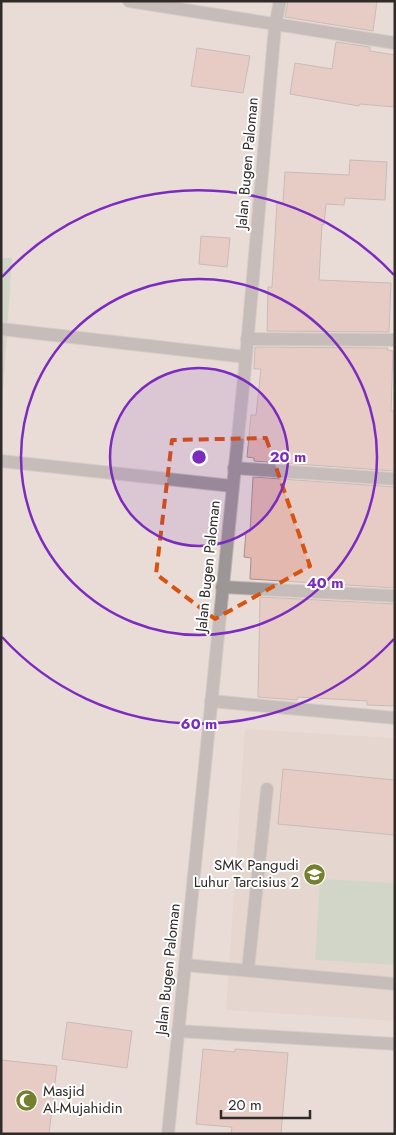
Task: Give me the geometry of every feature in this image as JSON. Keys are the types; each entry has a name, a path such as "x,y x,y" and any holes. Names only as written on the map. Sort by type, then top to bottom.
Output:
{"street":[{"path":"129,1 275,26 395,43"},
{"name":"Jalan Bugen Paloman","path":"168,1134 246,357 275,26 280,1"},
{"path":"1,329 246,357"},
{"path":"247,339 395,340"},
{"path":"1,461 232,486"},
{"path":"234,468 395,479"},
{"path":"222,587 395,596"},
{"path":"211,701 395,718"},
{"path":"248,970 267,789"},
{"path":"184,965 395,984"},
{"path":"178,1031 395,1044"}],"highlighted area":[{"path":"266,438 310,566 215,619 156,574 172,440"}],"shaded area":[{"name":"SMK Pangudi Luhur Tarcisius 2","path":"245,729 395,738 395,1021 226,1010"}],"green space":[{"path":"1,258 12,258 1,422"},
{"path":"320,879 395,883 395,965 315,960"}],"building":[{"path":"288,1 377,1 373,31 285,17"},
{"path":"336,42 370,47 370,51 395,55 395,107 360,104 359,106 290,94 295,63 332,69"},
{"path":"197,48 250,56 243,93 191,86"},
{"path":"350,160 387,162 385,200 345,198 344,205 326,204 324,225 322,224 319,280 391,283 389,332 267,331 268,287 272,287 277,203 283,203 285,172 349,175"},
{"path":"201,236 230,238 227,267 199,264"},
{"path":"255,347 388,348 387,350 393,351 391,411 395,411 395,471 254,461 254,458 247,457 251,415 256,415 261,369 254,369"},
{"path":"253,477 395,487 395,588 250,579 251,558 244,557 246,531 250,532"},
{"path":"260,597 395,604 395,706 367,705 367,701 298,697 297,700 258,697"},
{"path":"283,769 395,780 395,835 278,824"},
{"path":"67,1022 132,1031 127,1068 62,1059"},
{"path":"203,1049 235,1052 235,1049 288,1053 281,1134 231,1134 232,1127 196,1124"},
{"name":"Masjid Al-Mujahidin","path":"1,1060 57,1066 49,1134 1,1134"}],"place":[{"name":"SMK Pangudi Luhur Tarcisius 2","path":"315,874"},
{"name":"Masjid Al-Mujahidin","path":"27,1100"}]}
